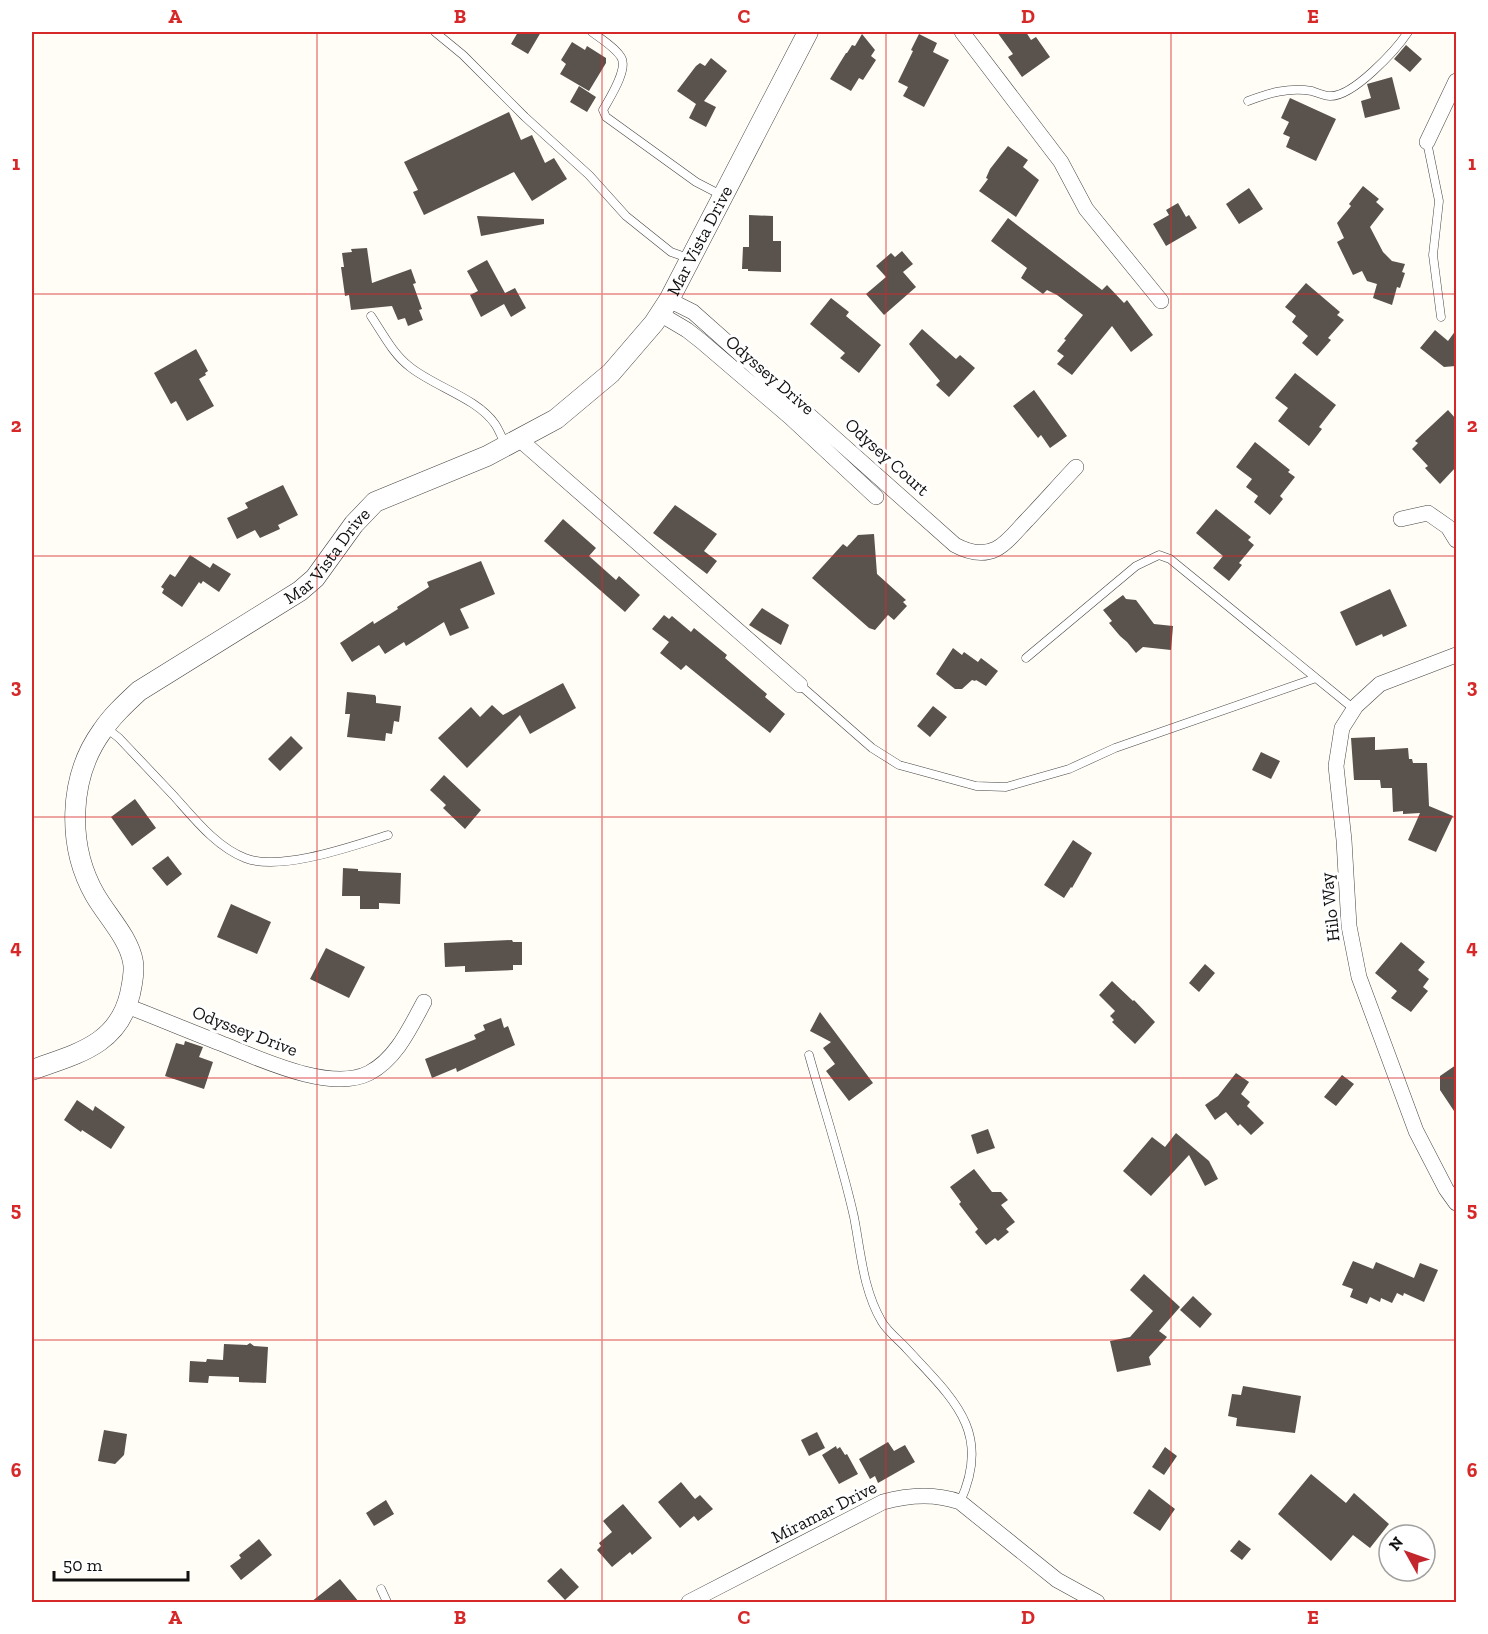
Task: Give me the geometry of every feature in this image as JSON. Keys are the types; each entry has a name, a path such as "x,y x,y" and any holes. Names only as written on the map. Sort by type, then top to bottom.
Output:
{"street":[{"name":"Mar Vista Drive","path":"32,1070 92,1048 114,1028 127,1006 134,964 130,950 85,875 78,850 75,823 76,795 82,772 95,742 105,727 139,692 300,591 315,578 354,524 375,502 487,456 556,419 610,373 664,307 724,197 808,32"},
{"path":"962,32 1061,162 1086,209 1161,301"},
{"path":"1427,142 1456,81"},
{"name":"Odysey Court","path":"664,307 693,312 964,550 973,553 988,552 998,548 1076,467"},
{"name":"Odyssey Drive","path":"664,307 687,330 790,417 876,497"},
{"path":"513,442 800,685"},
{"path":"1401,519 1428,513 1448,527 1456,540"},
{"name":"Hilo Way","path":"1456,655 1380,684 1354,709 1342,728 1336,766 1344,840 1349,926 1359,977 1416,1131 1446,1189 1456,1203"},
{"name":"Odyssey Drive","path":"127,1006 284,1069 330,1078 354,1079 369,1073 383,1063 401,1043 424,1002"},
{"name":"Miramar Drive","path":"689,1602 883,1502 903,1496 944,1496 960,1502 1057,1580 1097,1602"}],"lane":[{"path":"435,32 463,55 525,117 589,175 626,216 671,252 690,259"},
{"path":"592,32 620,55 623,62 622,72 603,110 606,117 696,182 724,197"},
{"path":"1248,101 1266,94 1292,89 1331,96 1346,92 1385,59 1408,32"},
{"path":"1427,142 1439,201 1433,255 1441,317"},
{"path":"371,316 390,347 403,361 424,378 486,414 513,442"},
{"path":"1026,658 1136,566 1159,555 1170,559 1354,709"},
{"path":"800,685 872,748 899,765 976,786 1006,788 1069,769 1115,748 1316,678"},
{"path":"105,727 119,738 210,834 245,859 283,862 388,835"},
{"path":"809,1055 854,1216 866,1287 883,1323 955,1401 967,1426 972,1447 969,1482 960,1502"},
{"path":"381,1589 387,1602"}],"building":[{"path":"518,32 541,32 528,54 511,44"},
{"path":"997,32 1026,32 1031,40 1036,37 1050,57 1022,77 1008,57 1013,54"},
{"path":"862,34 875,50 871,56 876,60 863,80 859,78 851,91 830,79 846,53 852,45 855,46"},
{"path":"919,34 937,43 933,52 949,60 924,107 903,96 908,87 898,82"},
{"path":"572,42 585,50 587,46 606,58 606,63 589,91 560,74 566,64 561,60"},
{"path":"1406,45 1422,59 1410,72 1394,59"},
{"path":"711,58 727,71 704,101 716,107 706,127 689,118 696,104 677,91 696,66 700,63 705,66"},
{"path":"1392,77 1400,109 1365,118 1361,101 1371,98 1367,84"},
{"path":"579,86 596,97 587,112 570,102"},
{"path":"1290,98 1336,119 1316,161 1286,147 1290,137 1283,134 1289,122 1281,118"},
{"path":"509,112 521,140 532,135 545,163 554,158 567,179 532,201 514,172 424,215 413,192 418,190 404,162"},
{"path":"1008,146 1028,160 1023,167 1039,180 1016,217 979,191 988,179 986,178 990,169"},
{"path":"1363,186 1379,199 1376,202 1384,209 1370,227 1383,252 1392,261 1405,264 1402,272 1405,273 1400,288 1397,287 1392,305 1373,298 1377,284 1367,281 1362,271 1353,275 1337,242 1344,238 1337,223"},
{"path":"1249,188 1263,209 1239,224 1226,204"},
{"path":"1178,203 1186,217 1189,215 1197,228 1166,246 1153,224 1169,215 1166,210"},
{"path":"749,215 773,216 773,241 781,241 781,272 742,269 743,247 749,247"},
{"path":"477,216 544,219 544,224 481,236"},
{"path":"1008,218 1102,290 1107,285 1124,303 1127,300 1153,335 1131,352 1112,326 1072,375 1057,364 1064,356 1057,351 1083,315 1057,295 1047,290 1043,294 1021,278 1027,268 991,241"},
{"path":"367,248 372,283 411,269 423,320 408,326 405,318 398,320 392,306 351,310 349,295 345,296 341,267 344,267 342,253 352,252 351,249"},
{"path":"902,251 913,264 903,272 916,287 884,315 866,294 886,277 876,266 891,253 895,257"},
{"path":"487,260 505,293 515,288 526,308 511,317 504,304 481,317 470,295 478,291 467,271"},
{"path":"1306,283 1340,312 1337,315 1344,320 1328,338 1331,340 1317,356 1302,343 1308,336 1292,322 1296,316 1285,307"},
{"path":"831,298 849,312 846,316 881,345 859,373 840,358 845,353 810,324"},
{"path":"922,329 956,359 960,355 975,368 949,397 936,385 940,381 909,344"},
{"path":"1435,330 1448,341 1456,330 1456,366 1444,367 1420,348"},
{"path":"196,349 208,371 199,379 214,406 187,421 176,401 171,404 154,373"},
{"path":"1295,373 1336,405 1319,427 1322,429 1309,446 1278,421 1288,408 1275,398"},
{"path":"1034,390 1067,436 1050,448 1041,435 1038,438 1013,406"},
{"path":"1448,410 1456,419 1456,467 1440,484 1425,468 1428,466 1412,449 1418,443 1415,441"},
{"path":"1255,442 1290,470 1288,472 1295,477 1280,496 1283,499 1270,515 1254,502 1258,496 1246,487 1252,479 1236,467"},
{"path":"283,485 298,515 278,525 280,529 260,538 255,530 237,539 227,518 248,508 245,503"},
{"path":"675,505 717,534 704,551 717,561 707,574 653,533"},
{"path":"1216,509 1251,537 1248,540 1254,545 1239,563 1242,565 1229,581 1213,568 1223,556 1196,533"},
{"path":"563,519 596,548 589,556 616,580 619,576 640,595 625,612 544,541"},
{"path":"874,534 877,574 906,600 903,602 907,606 894,620 888,615 875,630 869,628 812,578 843,544 847,547 858,535"},
{"path":"190,555 210,568 213,563 231,574 219,592 203,581 201,584 199,582 182,607 162,593 164,589 161,587 170,574 175,577"},
{"path":"481,561 495,594 460,609 469,628 450,636 444,622 406,646 404,642 385,654 379,645 352,662 340,643 373,621 374,624 398,609 397,607 429,587 427,582"},
{"path":"1390,589 1407,626 1356,646 1340,612"},
{"path":"1123,595 1126,599 1136,600 1154,624 1173,626 1171,650 1143,647 1136,653 1120,636 1109,623 1112,621 1103,610"},
{"path":"762,608 789,625 781,645 749,625"},
{"path":"664,615 669,619 672,616 691,632 694,628 727,655 725,658 767,694 765,697 785,714 770,733 686,665 681,670 660,653 669,642 652,629"},
{"path":"953,648 962,655 964,652 978,662 981,658 998,671 986,686 972,680 962,689 955,689 936,674"},
{"path":"563,683 576,708 530,734 520,715 467,768 438,738 471,707 480,717 492,705 503,715"},
{"path":"347,692 375,695 376,703 401,706 399,722 394,721 392,734 386,733 385,741 347,737 350,714 345,714"},
{"path":"933,706 947,717 930,737 917,726"},
{"path":"291,736 303,748 280,771 268,759"},
{"path":"1375,737 1375,750 1408,748 1409,759 1412,759 1413,763 1427,763 1429,806 1453,816 1436,852 1408,840 1420,813 1393,812 1392,788 1381,788 1380,780 1354,780 1351,738"},
{"path":"1261,752 1280,761 1271,779 1252,770"},
{"path":"444,775 481,810 465,829 443,808 446,805 430,790"},
{"path":"135,799 156,828 132,846 111,817"},
{"path":"1073,840 1092,853 1064,898 1044,885"},
{"path":"168,856 182,874 167,886 152,868"},
{"path":"343,868 401,873 400,904 379,903 379,909 360,909 360,896 342,896"},
{"path":"231,904 271,922 257,954 217,937"},
{"path":"512,940 522,942 522,965 513,965 513,970 465,972 465,966 445,967 444,943"},
{"path":"1401,942 1425,962 1418,970 1429,979 1423,987 1428,991 1411,1012 1391,998 1397,991 1375,973"},
{"path":"326,948 365,967 349,998 310,979"},
{"path":"1205,964 1215,973 1199,992 1189,983"},
{"path":"1112,981 1155,1022 1135,1044 1112,1022 1114,1020 1110,1016 1115,1011 1099,995"},
{"path":"820,1012 873,1083 849,1101 826,1071 835,1064 823,1048 831,1042 810,1031"},
{"path":"501,1018 504,1028 508,1026 515,1045 457,1072 456,1068 432,1078 425,1059 476,1039 474,1035 485,1030 483,1025"},
{"path":"185,1041 203,1047 199,1057 213,1062 204,1089 165,1076 176,1043 184,1045"},
{"path":"1456,1065 1456,1114 1440,1090 1440,1076"},
{"path":"1236,1073 1249,1082 1241,1094 1250,1102 1247,1106 1264,1123 1251,1135 1240,1124 1238,1126 1226,1112 1215,1120 1205,1105 1218,1096"},
{"path":"1342,1075 1354,1084 1336,1106 1324,1097"},
{"path":"77,1100 93,1111 95,1106 125,1127 111,1149 64,1120"},
{"path":"988,1129 995,1148 977,1154 971,1135"},
{"path":"1176,1133 1209,1161 1218,1179 1205,1186 1189,1155 1151,1196 1123,1171 1152,1137 1165,1147"},
{"path":"974,1169 992,1192 1001,1192 1008,1200 1001,1205 1015,1222 1006,1229 1009,1232 998,1241 995,1238 986,1245 975,1232 978,1229 959,1204 961,1202 950,1187"},
{"path":"1353,1261 1373,1269 1376,1262 1414,1278 1420,1263 1438,1270 1424,1302 1404,1293 1403,1296 1397,1293 1392,1303 1381,1298 1380,1302 1370,1297 1367,1304 1350,1297 1353,1289 1342,1285"},
{"path":"1144,1274 1180,1307 1159,1331 1167,1337 1149,1357 1151,1365 1117,1372 1110,1341 1130,1337 1153,1311 1130,1290"},
{"path":"1193,1296 1212,1314 1200,1328 1180,1310"},
{"path":"250,1343 254,1346 268,1347 266,1383 239,1382 239,1377 209,1376 208,1383 189,1382 190,1361 223,1360 224,1344 247,1345"},
{"path":"1243,1386 1301,1396 1295,1433 1236,1426 1237,1418 1228,1416 1232,1394 1241,1395"},
{"path":"104,1430 127,1434 124,1455 115,1464 98,1461"},
{"path":"817,1432 825,1448 809,1456 801,1440"},
{"path":"888,1442 894,1451 905,1445 915,1462 878,1483 875,1476 870,1479 859,1459"},
{"path":"836,1446 837,1449 840,1447 845,1455 847,1454 858,1474 839,1484 822,1455"},
{"path":"1165,1447 1177,1456 1164,1475 1152,1467"},
{"path":"1311,1474 1346,1503 1354,1493 1388,1523 1377,1523 1377,1539 1370,1548 1353,1535 1331,1561 1278,1514"},
{"path":"681,1482 695,1499 700,1495 713,1509 698,1521 694,1516 680,1528 658,1502"},
{"path":"1149,1489 1175,1509 1160,1531 1133,1513"},
{"path":"386,1500 394,1514 374,1526 366,1513"},
{"path":"623,1504 652,1538 632,1555 630,1552 612,1567 597,1550 601,1546 599,1543 612,1532 603,1521"},
{"path":"259,1539 272,1555 241,1580 230,1566 241,1558 239,1555"},
{"path":"1239,1540 1251,1549 1242,1560 1230,1551"},
{"path":"561,1568 579,1587 565,1600 547,1581"},
{"path":"340,1579 359,1602 311,1602"}]}
